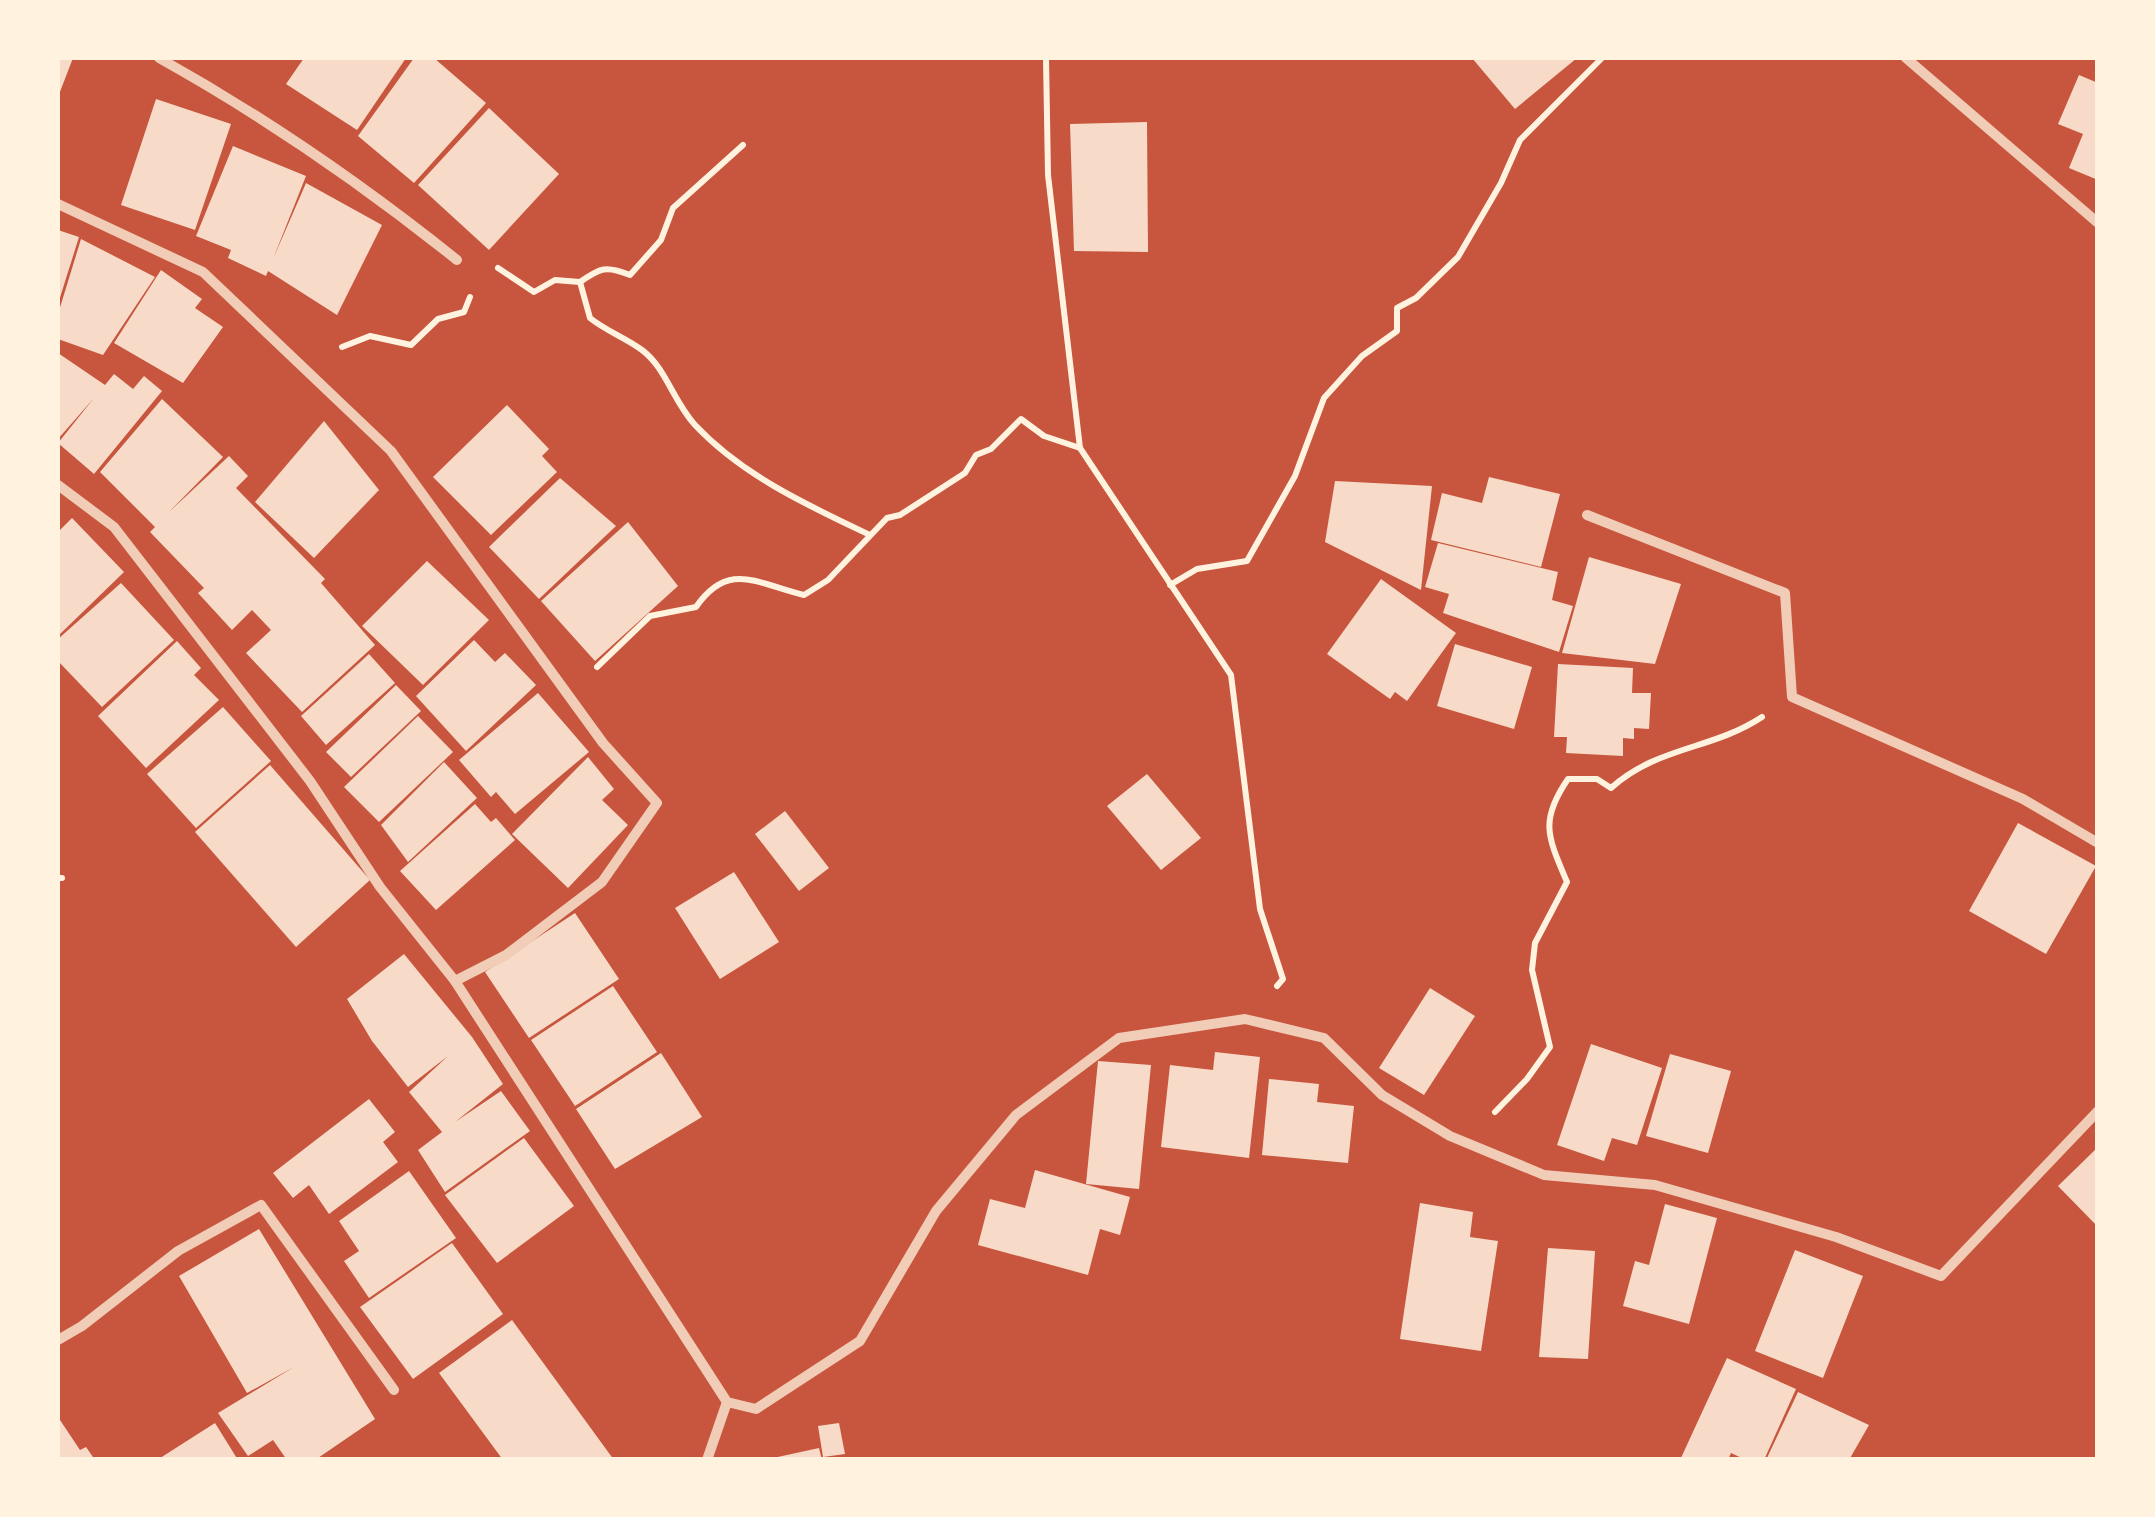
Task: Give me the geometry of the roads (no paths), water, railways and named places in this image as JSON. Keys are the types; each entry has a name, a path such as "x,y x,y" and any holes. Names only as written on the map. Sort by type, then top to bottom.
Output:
{"street":[{"path":"159,58 256,112 374,193 457,260"},
{"path":"1906,58 2098,223"},
{"path":"58,204 203,272 391,451 570,698 657,803 602,882 506,955 455,981"},
{"path":"58,485 114,527 310,781 380,887 455,981 726,1402 756,1409 860,1341 936,1211 1016,1115 1118,1038 1245,1020 1324,1038 1382,1096 1450,1136 1544,1175 1655,1185 1836,1237 1940,1276 2098,1111"},
{"path":"1586,515 1784,593 1792,697 2023,799 2098,843"},
{"path":"58,1340 82,1326 178,1251 261,1205 394,1390"},
{"path":"707,1460 726,1402"}]}
